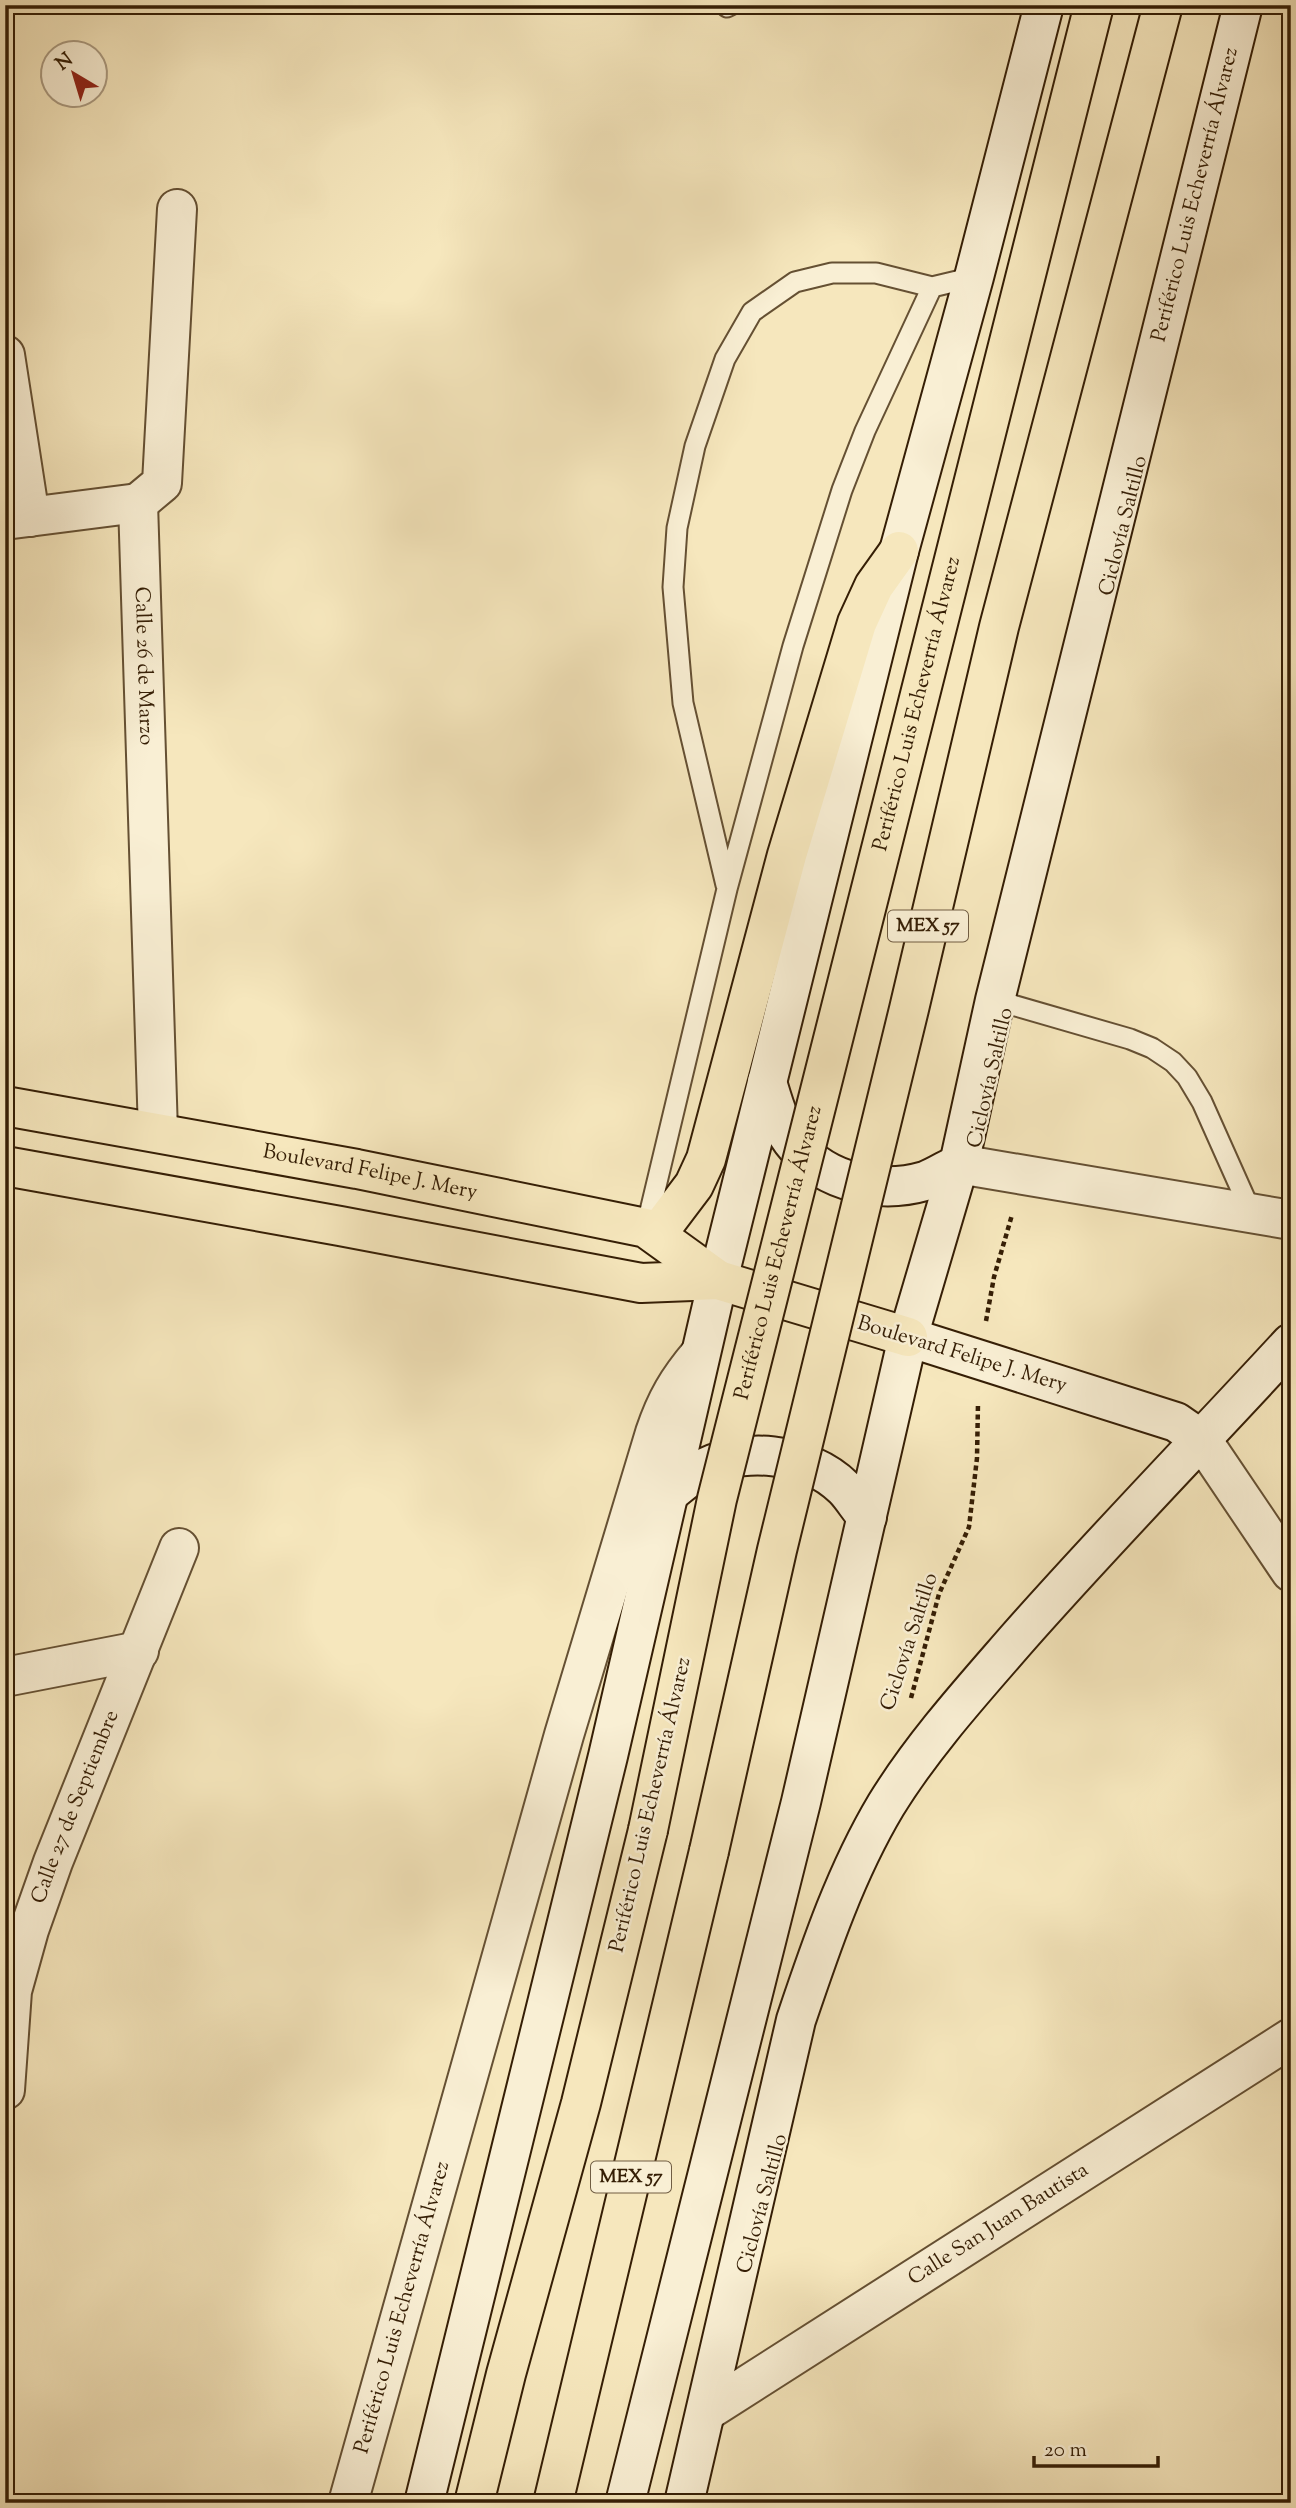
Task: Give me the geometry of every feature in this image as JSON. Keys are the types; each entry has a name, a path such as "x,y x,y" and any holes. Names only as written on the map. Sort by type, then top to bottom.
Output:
{"main road":[{"name":"Periférico Luis Echeverría Álvarez","path":"474,2503 506,2374 580,2103 648,1830 718,1499 1094,5"},
{"name":"MEX 57","path":"553,2503 709,1851 777,1550 999,626 1163,5"},
{"path":"652,1231 695,1185 709,1149 787,855 854,634 874,586 899,551"},
{"name":"Boulevard Felipe J. Mery","path":"5,1106 357,1169 652,1231 718,1280"},
{"name":"Boulevard Felipe J. Mery","path":"5,1166 641,1283 718,1280 908,1337"}],"street":[{"name":"Periférico Luis Echeverría Álvarez","path":"424,2503 608,1756 700,1354 767,1082 899,551 974,277 1044,5"},
{"name":"Periférico Luis Echeverría Álvarez","path":"625,2503 802,1802 908,1337 972,1166 995,1000 1243,5"},
{"path":"5,355 17,519 138,503 162,483 177,209"},
{"name":"Calle 26 de Marzo","path":"138,503 158,1132"},
{"path":"767,1082 777,1116 796,1146 823,1169 856,1184 892,1188 972,1166 1291,1220"},
{"name":"Boulevard Felipe J. Mery","path":"908,1337 1176,1422 1202,1440"},
{"path":"684,2503 796,2020 821,1944 848,1880 886,1806 943,1723 1053,1598 1291,1343"},
{"name":"Periférico Luis Echeverría Álvarez","path":"348,2503 564,1735 655,1433 664,1406 678,1381 700,1354"},
{"path":"1202,1440 1291,1572"},
{"path":"667,1495 698,1471 734,1457 773,1455 811,1466 843,1487 867,1517"},
{"name":"Calle 27 de Septiembre","path":"5,2090 12,1991 29,1930 53,1862 178,1548"},
{"path":"5,1677 139,1651"},
{"name":"Calle San Juan Bautista","path":"707,2411 1291,2038"},
{"path":"731,2081 780,2092"}],"lane":[{"path":"727,889 683,703 673,587 677,528 695,446 724,359 752,312 795,282 832,273 876,273 932,287 974,277"},
{"path":"652,1231 727,889 793,646 842,490 865,432 932,287"},
{"path":"995,1000 1130,1040 1152,1048 1172,1062 1187,1077 1202,1101 1252,1214"}],"path":[{"name":"Ciclovía Saltillo","path":"908,1708 939,1594 970,1527 977,1458 978,1359 994,1276 1013,1216 972,1166"}]}
